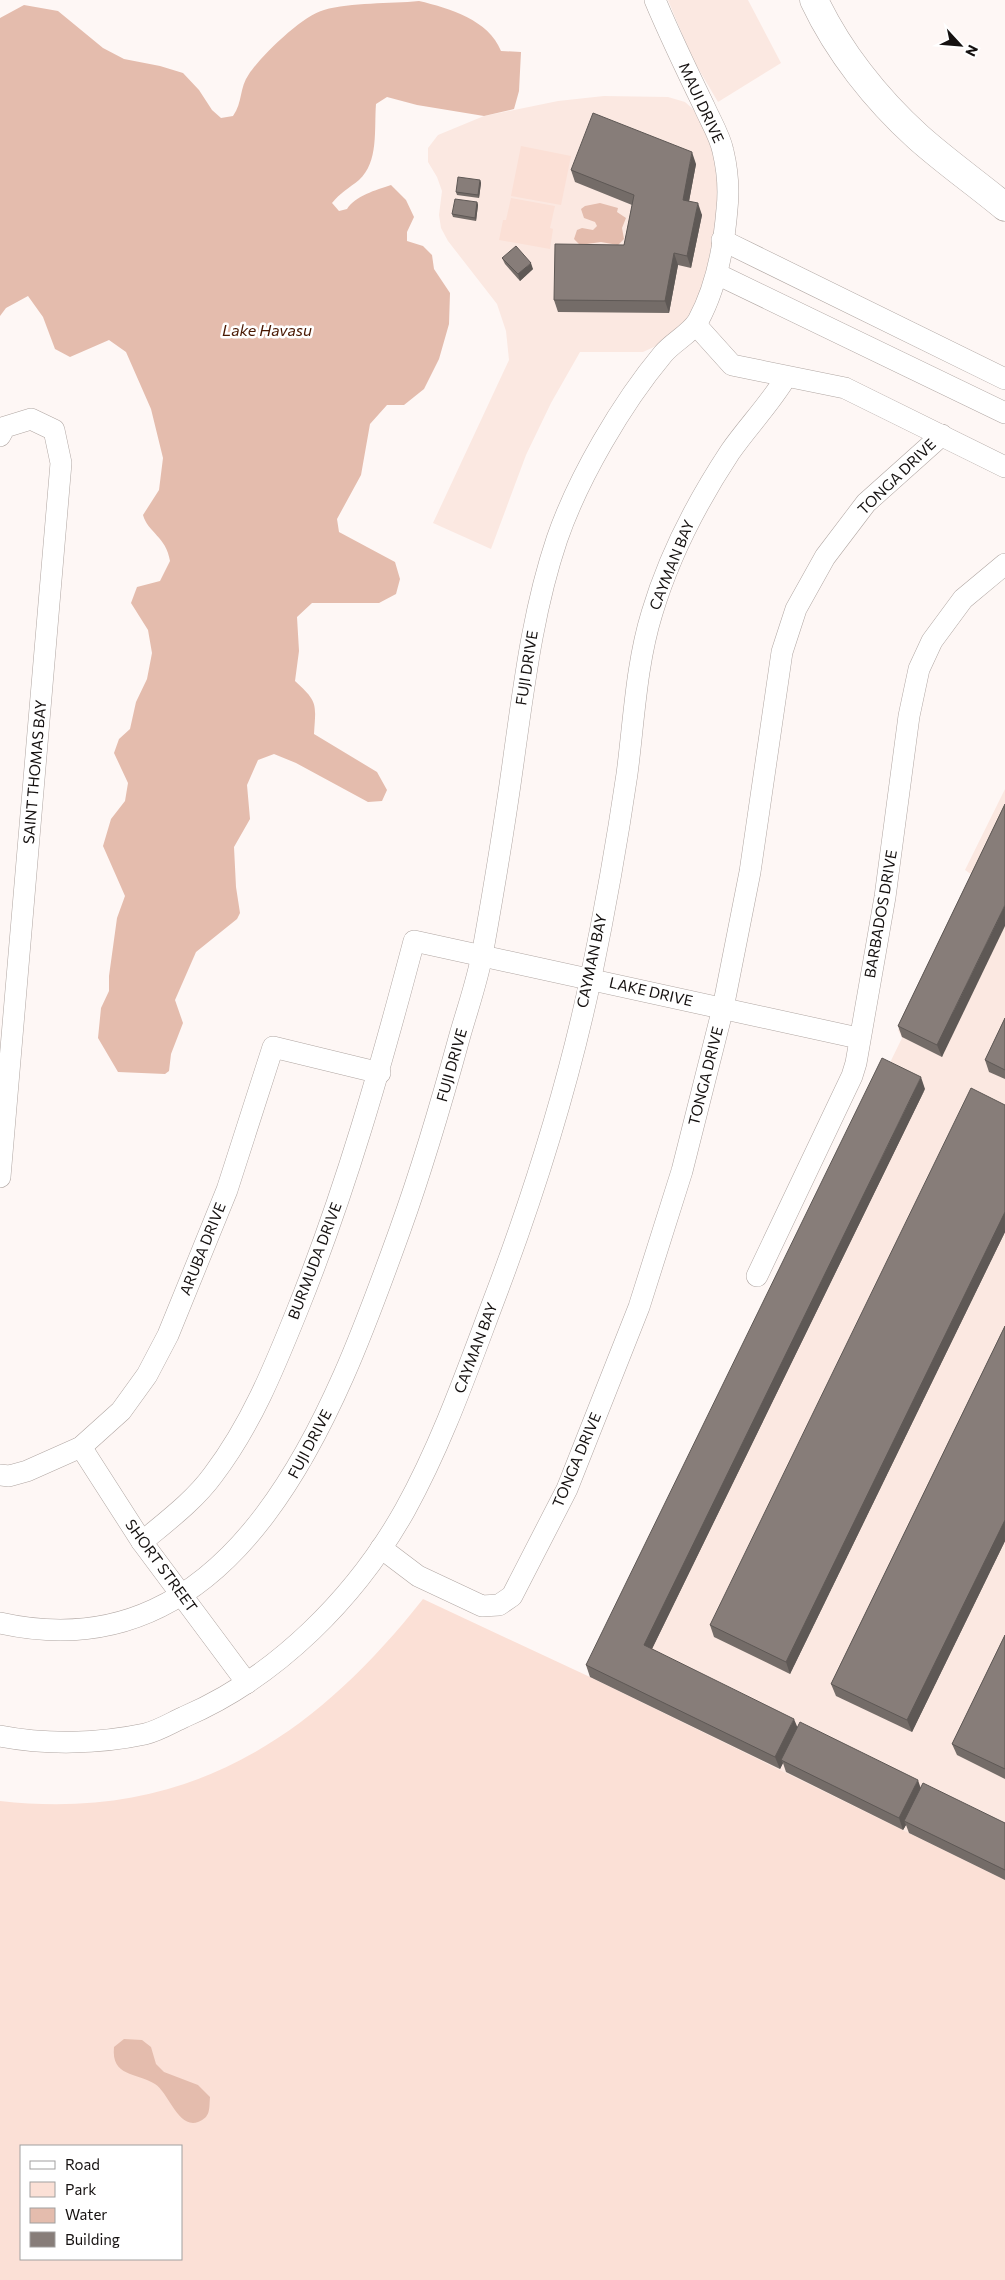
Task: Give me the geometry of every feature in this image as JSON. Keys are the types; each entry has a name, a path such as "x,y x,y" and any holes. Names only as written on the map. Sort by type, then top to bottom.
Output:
{"street":[{"name":"MAUI DRIVE","path":"656,0 723,148 728,206 717,274 696,325"},
{"path":"814,0 837,40 861,75 888,107 918,137 1005,207"},
{"path":"722,240 1005,379"},
{"path":"717,274 1005,413"},
{"path":"696,325 732,365 845,388 1005,467"},
{"name":"FUJI DRIVE","path":"0,1623 30,1630 76,1632 123,1624 182,1595 231,1554 262,1522 291,1480 321,1428 372,1308 414,1191 446,1086 482,956 539,598 558,534 588,467 617,419 665,350 696,325"},
{"name":"CAYMAN BAY","path":"381,1548 406,1508 464,1380 506,1269 548,1142 591,978 626,778 639,677 651,617 669,563 695,509 732,450 770,402 786,377"},
{"name":"SAINT THOMAS BAY","path":"0,436 5,427 31,419 54,430 61,462 9,971 0,1177"},
{"name":"TONGA DRIVE","path":"381,1548 418,1576 482,1606 498,1605 512,1596 567,1489 639,1307 682,1171 723,1008 750,872 782,652 796,609 825,557 866,503 942,435"},
{"name":"BARBADOS DRIVE","path":"757,1276 852,1076 885,897 909,716 919,669 932,641 963,598 1005,564"},
{"name":"LAKE DRIVE","path":"414,941 591,978 858,1038"},
{"name":"BURMUDA DRIVE","path":"142,1542 185,1506 213,1476 241,1435 264,1392 323,1246 380,1073 414,941"},
{"name":"ARUBA DRIVE","path":"0,1475 9,1476 27,1471 80,1447 121,1411 147,1375 168,1336 227,1190 273,1047 380,1073"},
{"name":"SHORT STREET","path":"80,1447 142,1542 247,1683"},
{"path":"0,1736 29,1742 95,1741 148,1733 205,1708 247,1683 299,1642 346,1594 381,1548"}],"shaded area":[{"path":"668,0 748,0 781,63 718,102 692,58"},
{"path":"604,96 668,97 685,102 695,111 716,151 718,216 704,282 693,310 684,323 656,346 643,352 580,352 551,403 526,455 491,549 433,523 509,360 506,331 497,304 448,241 441,228 439,215 442,191 437,177 428,162 428,148 438,135 484,116 558,101"},
{"path":"1005,789 1005,1880 590,1677 902,1038 898,1030 972,875 965,870"}],"green space":[{"path":"521,146 571,156 561,205 511,196"},
{"path":"511,198 555,206 550,228 553,229 550,249 499,240 503,220 506,220"},
{"path":"423,1599 590,1677 1005,1880 1005,2280 0,2280 0,1801 67,1804 129,1798 186,1783 239,1761 289,1730 336,1693 381,1649"}],"water":[{"name":"Lake Havasu","path":"419,1 443,7 478,23 495,40 501,51 521,52 519,91 514,109 484,116 417,105 387,97 376,104 373,155 370,164 359,180 341,193 332,203 339,211 347,209 360,197 391,185 406,200 414,217 407,232 407,241 423,246 432,255 434,269 450,293 449,324 439,359 424,389 404,405 387,405 370,424 361,475 337,519 339,532 395,562 400,579 396,594 379,603 312,603 297,617 299,651 295,681 308,694 314,704 314,734 377,772 387,790 382,801 368,802 296,763 274,754 258,760 247,785 250,819 234,847 236,887 240,913 237,919 196,952 175,1000 183,1023 171,1054 169,1071 165,1074 118,1072 98,1038 101,1008 109,991 109,976 117,918 125,896 103,846 111,819 125,801 128,783 114,753 119,739 130,729 136,702 147,679 152,653 148,630 131,603 137,587 160,581 170,561 165,546 145,521 143,515 159,490 163,458 151,409 126,352 109,340 70,357 55,349 43,317 28,296 6,308 0,316 0,18 24,5 58,11 103,48 124,59 160,66 183,73 199,90 212,110 221,118 233,116 246,79 263,57 283,37 315,13 335,7"},
{"path":"600,203 618,208 617,212 626,218 622,228 624,239 618,245 601,242 580,245 574,239 577,230 582,228 593,230 597,226 595,222 584,218 581,209 585,206"},
{"path":"124,2039 142,2040 151,2047 156,2064 164,2072 198,2085 210,2097 208,2112 205,2118 191,2123 185,2120 155,2084 121,2069 116,2064 114,2047"}],"building":[{"path":"593,113 692,152 683,200 698,203 687,256 674,253 665,301 554,300 555,244 624,245 634,195 571,170"},
{"path":"458,177 480,180 478,195 456,192"},
{"path":"455,199 477,202 475,218 452,214"},
{"path":"516,246 531,263 518,274 502,258"},
{"path":"1005,804 1005,905 937,1045 898,1026"},
{"path":"1005,1018 1005,1070 985,1060"},
{"path":"882,1058 921,1077 644,1645 794,1719 775,1757 586,1665"},
{"path":"971,1088 1005,1105 1005,1212 786,1662 710,1625"},
{"path":"1005,1326 1005,1520 907,1720 831,1684"},
{"path":"1005,1635 1005,1769 952,1744"},
{"path":"800,1722 918,1780 899,1818 781,1760"},
{"path":"923,1783 1005,1823 1005,1870 904,1821"}]}
